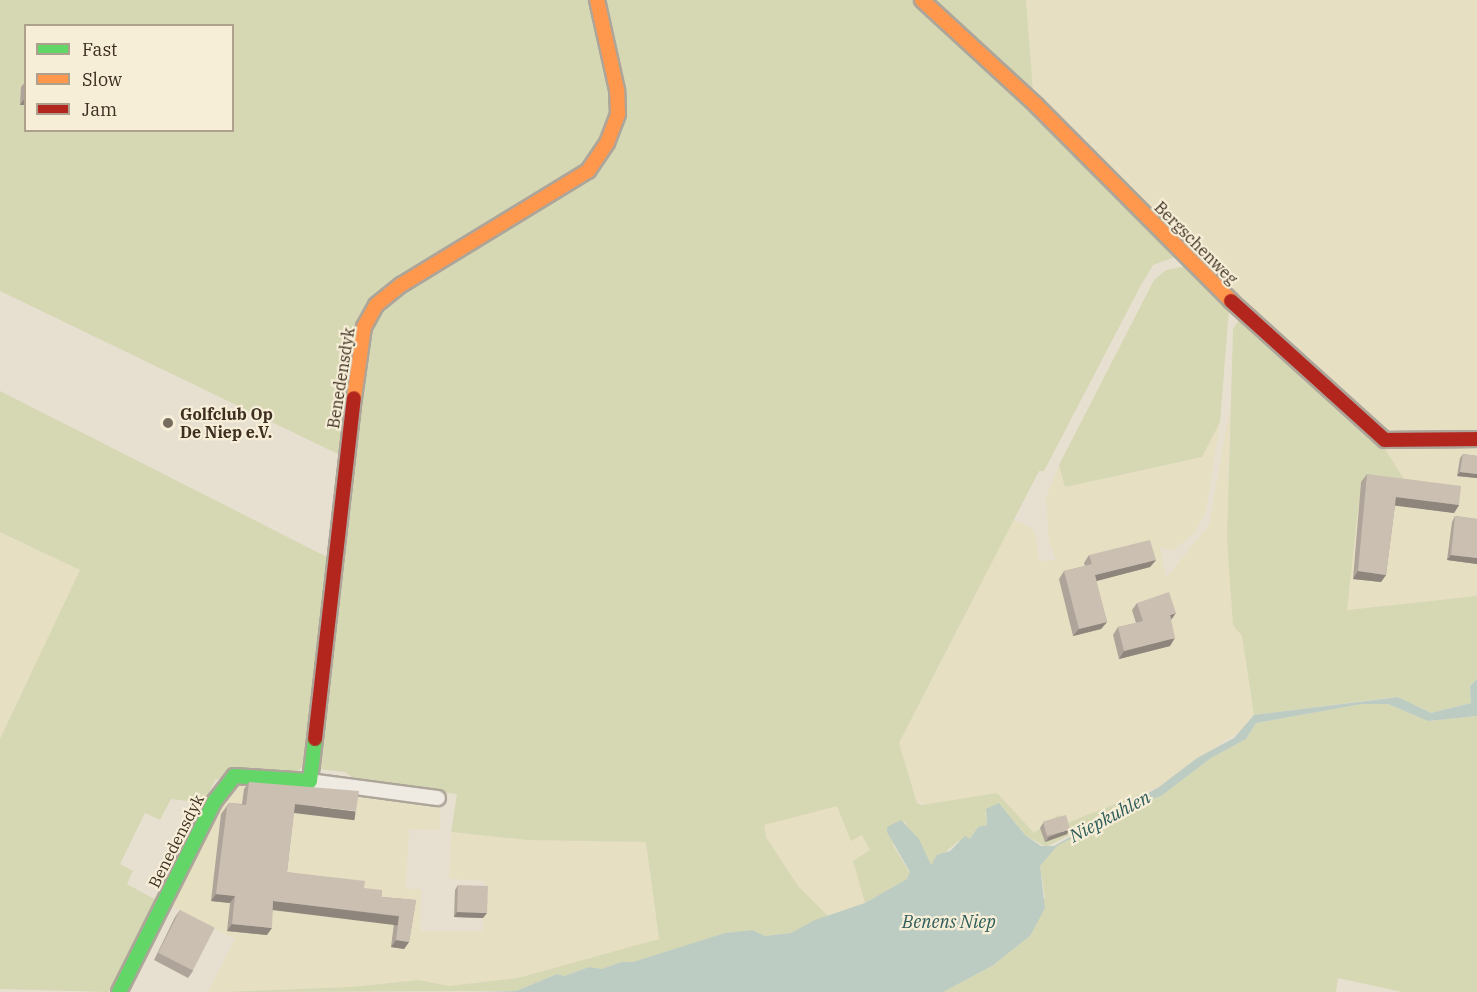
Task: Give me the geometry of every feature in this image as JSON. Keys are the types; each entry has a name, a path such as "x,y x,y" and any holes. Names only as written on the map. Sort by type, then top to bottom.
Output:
{"street":[{"name":"Benedensdyk","path":"310,781 342,483 364,327 376,305 401,285 588,171 607,143 618,114 617,90 597,0"},
{"name":"Bergschenweg","path":"922,0 1036,105 1234,304 1385,440 1477,439"},
{"name":"Benedensdyk","path":"122,988 214,802 234,776 310,781 438,798"}],"shaded area":[{"path":"1026,0 1477,0 1477,432 1389,433 1243,304 1033,91"},
{"path":"1230,408 1227,538 1254,715 1248,725 1159,787 1067,823 1058,815 1034,833 917,802 899,743 1014,520 1032,528 1036,536 1039,561 1056,560 1049,542 1046,497 1059,465 1065,487 1202,457 1220,422 1206,511 1194,534 1172,551 1160,547 1166,578 1209,525"},
{"path":"1383,446 1477,446 1477,596 1346,610 1361,481 1408,487"},
{"path":"0,532 81,570 0,739"},
{"path":"250,781 440,801 440,830 409,829 406,889 421,889 420,931 483,931 485,881 449,879 451,832 528,840 646,842 659,940 518,978 449,986 419,980 351,987 208,992 235,939 169,905 210,820 235,788"},
{"path":"837,806 851,840 862,835 871,851 854,861 865,903 828,916 798,886 766,837 763,825"}],"green space":[{"path":"0,0 912,0 1035,111 1178,256 1153,265 1141,285 1044,471 1039,471 899,743 917,803 922,805 997,793 1034,833 1058,815 1067,823 1143,793 1140,799 1046,847 1025,835 999,803 985,812 987,825 978,827 970,839 957,842 931,865 904,821 893,845 910,873 907,879 865,903 853,861 870,850 862,835 851,841 837,806 764,825 766,837 798,886 828,916 791,933 765,936 752,930 726,933 633,962 621,962 602,969 589,967 564,976 557,974 516,991 221,992 351,987 419,980 449,986 518,978 659,939 646,842 528,840 451,832 457,794 359,783 345,772 302,767 295,774 243,772 215,780 204,803 171,799 160,820 145,813 120,864 133,871 127,884 156,900 119,979 108,992 0,989 0,739 80,570 0,532 0,391 331,559 340,455 0,291"},
{"path":"932,0 1026,0 1033,91"},
{"path":"1187,266 1229,309 1220,422 1202,457 1065,487 1059,465 1154,280 1166,270"},
{"path":"1240,319 1383,446 1409,487 1361,482 1347,610 1477,596 1477,679 1470,685 1471,703 1431,713 1398,697 1254,715 1242,636 1233,625 1227,538 1233,329"},
{"path":"1362,704 1388,704 1428,721 1477,716 1477,992 1402,992 1338,978 1336,992 943,992 992,966 1030,936 1045,897 1040,866 1057,846 1127,808 1161,796 1211,758 1246,739 1256,723"}],"water":[{"name":"Benens Niep","path":"1477,679 1477,716 1428,721 1388,704 1362,704 1256,723 1246,739 1211,758 1161,796 1127,808 1057,846 1040,866 1045,908 1030,936 992,966 943,992 475,992 516,991 557,974 564,976 589,967 602,969 621,962 633,962 725,933 752,930 765,936 791,933 815,920 865,903 907,879 910,872 887,832 887,827 901,820 919,839 931,865 937,855 950,851 965,836 970,839 978,827 987,825 986,809 999,803 1025,835 1041,846 1054,846 1159,787 1197,758 1234,738 1254,715 1398,697 1431,713 1471,703 1470,686"}],"building":[{"path":"1463,454 1477,456 1477,474 1460,472"},
{"path":"1367,474 1461,486 1459,505 1396,497 1386,575 1358,571"},
{"path":"1455,516 1477,519 1477,558 1451,555"},
{"path":"1150,540 1156,560 1095,575 1107,622 1079,629 1064,571 1092,564 1089,555"},
{"path":"1169,592 1176,613 1170,615 1175,638 1124,651 1118,627 1143,621 1137,603"},
{"path":"249,782 359,791 356,811 295,804 287,872 365,881 364,888 382,890 382,897 416,900 409,942 396,940 399,916 273,901 272,928 232,924 235,896 216,894 227,807 229,803 246,805"},
{"path":"1066,815 1070,829 1047,836 1043,822"},
{"path":"458,885 488,886 487,913 457,912"},
{"path":"180,910 215,928 193,970 158,953"}],"traffic: fast":[{"path":"119,992 214,802 234,776 310,781 315,739"}],"traffic: slow":[{"path":"354,398 364,327 376,305 401,285 588,171 607,143 618,114 617,90 597,0"},
{"path":"922,0 1036,105 1231,301"}],"traffic: jam":[{"path":"1231,301 1385,440 1477,439"},
{"path":"315,739 354,398"}],"place":[{"name":"Golfclub Op De Niep e.V.","path":"168,423"}],"water label":[{"name":"Niepkuhlen","path":"1110,817"}]}
